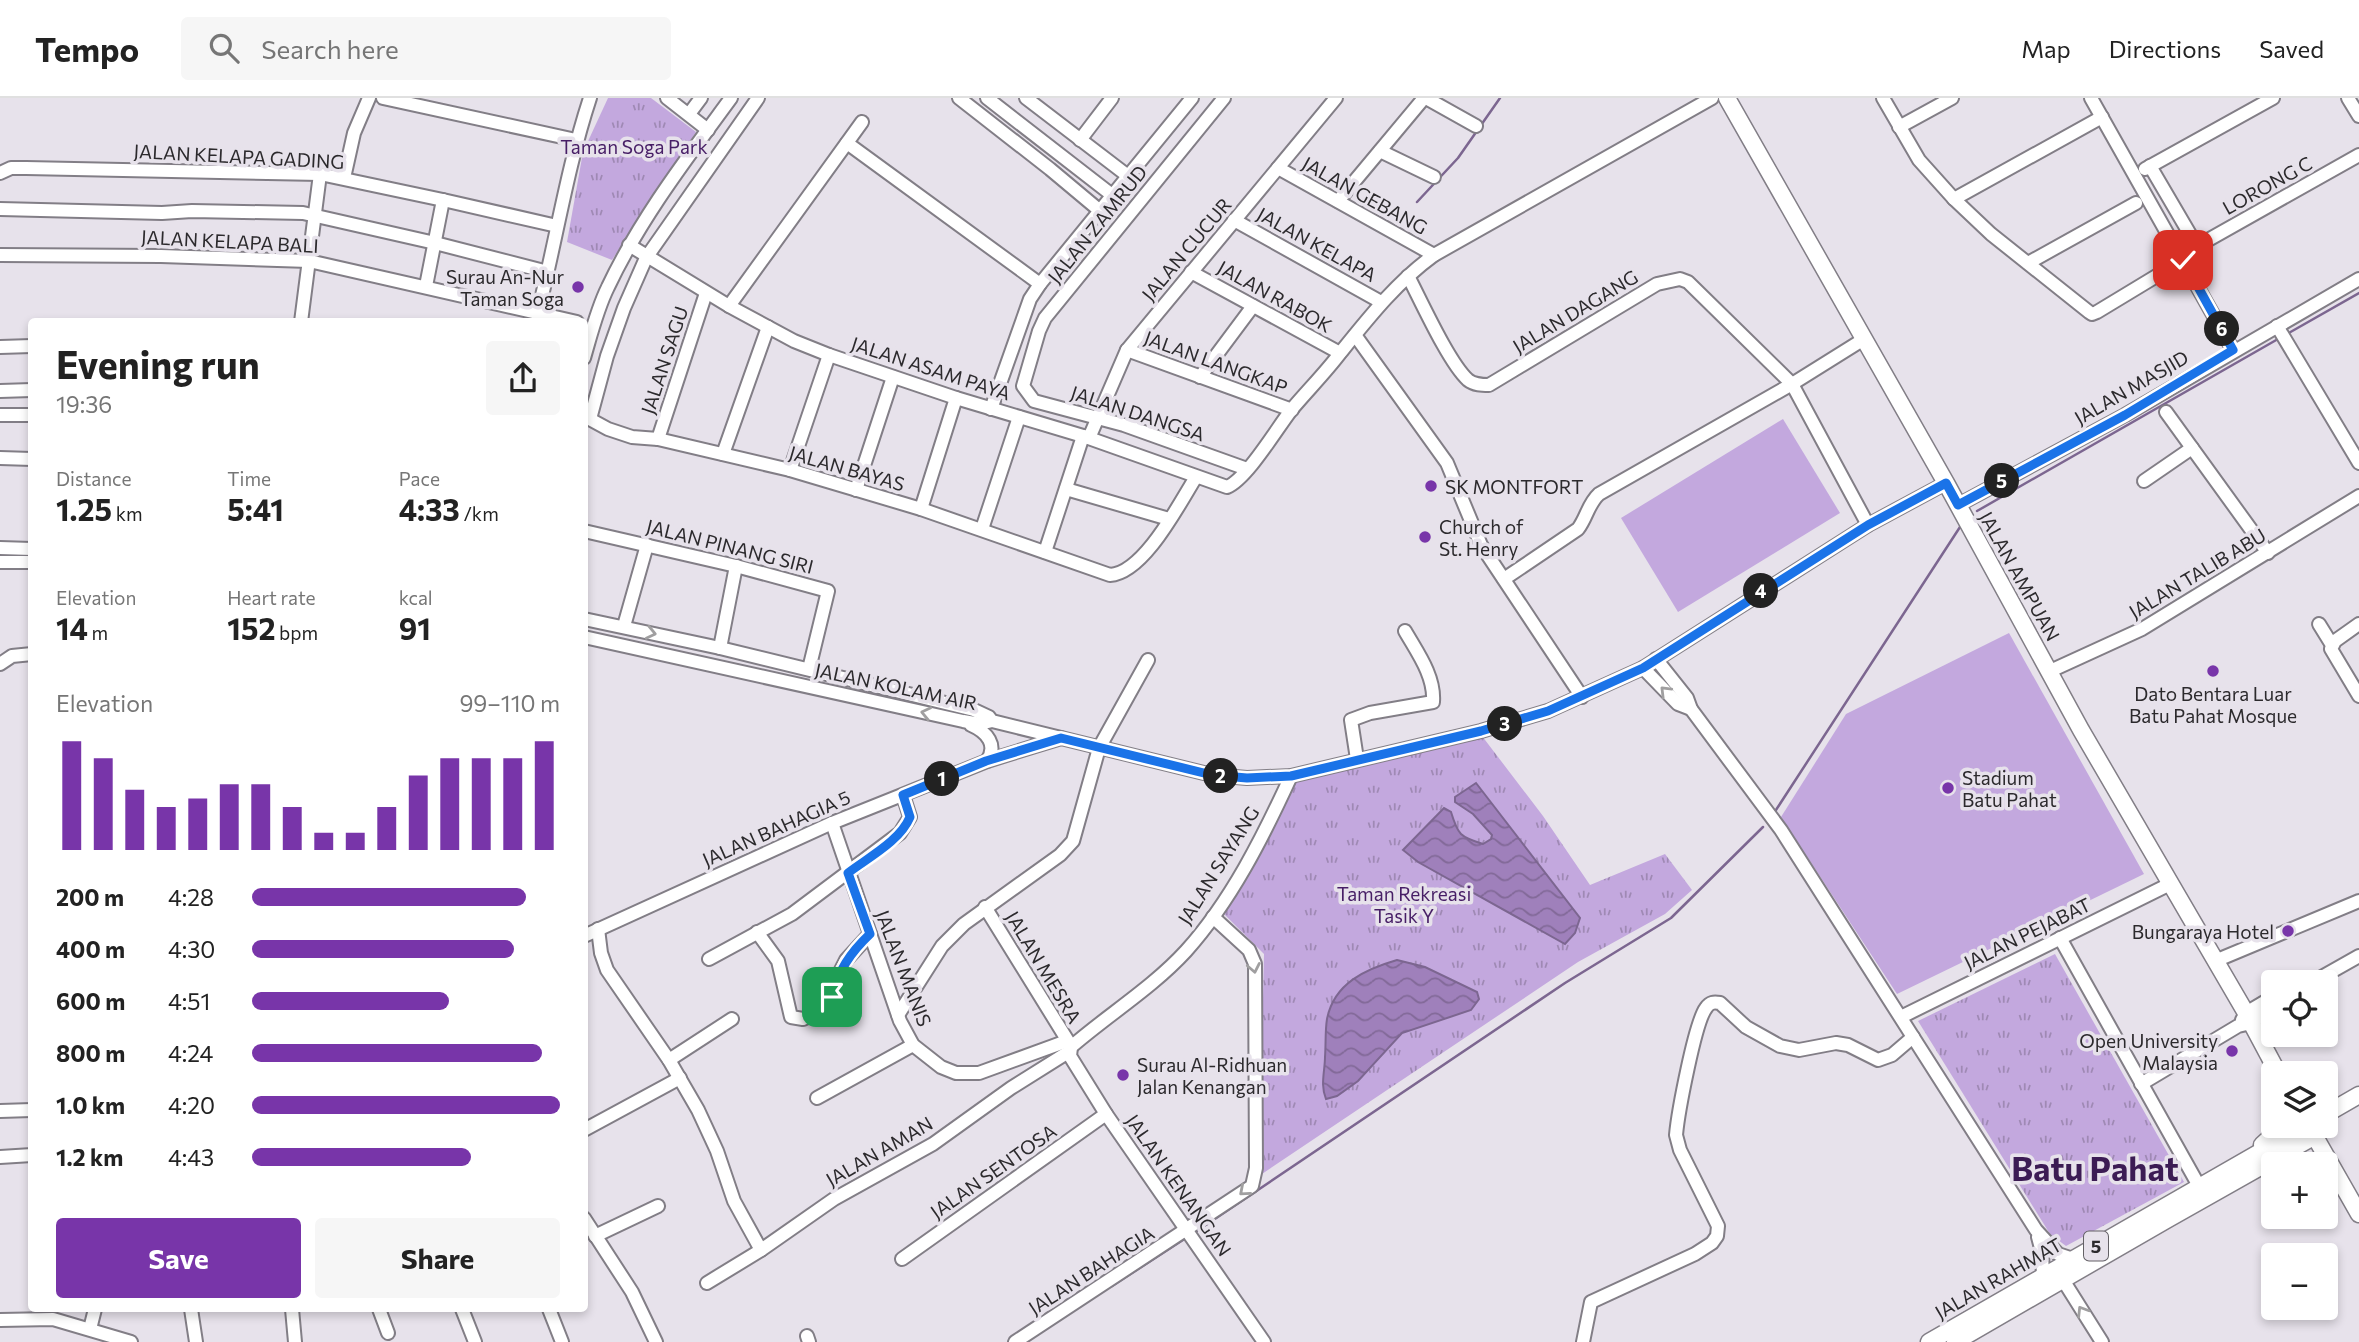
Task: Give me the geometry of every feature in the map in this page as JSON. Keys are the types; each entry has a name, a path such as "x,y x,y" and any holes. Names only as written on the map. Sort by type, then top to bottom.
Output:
{"main road":[{"name":"JALAN AMPUAN","path":"1727,98 1946,483 2048,672 2215,961 2245,1021 2270,1061"},
{"path":"2338,1107 2359,1096"},
{"path":"2242,1163 2270,1138"},
{"name":"JALAN RAHMAT","path":"1929,1342 2199,1186 2292,1138"},
{"name":"JALAN RAHMAT","path":"1955,1342 2063,1280 2295,1138"},
{"path":"2315,1138 2359,1214"}],"street":[{"path":"344,178 354,133 369,98"},
{"path":"383,98 576,140"},
{"path":"538,312 576,140 590,98"},
{"path":"667,98 708,131"},
{"path":"689,114 701,98"},
{"path":"589,325 629,245 731,98"},
{"path":"588,415 624,308 646,258 758,98"},
{"path":"959,98 1099,210"},
{"path":"986,98 1112,195"},
{"path":"1026,98 1128,176"},
{"path":"1080,139 1112,98"},
{"path":"991,409 1030,299 1099,210 1192,98"},
{"name":"JALAN ZAMRUD","path":"1023,386 1045,318 1224,98"},
{"name":"JALAN CUCUR","path":"1045,552 1086,437 1098,418 1127,350 1336,98"},
{"path":"1338,201 1425,98 1476,126"},
{"path":"1247,469 1381,302 1434,255 1712,98"},
{"path":"1883,98 1919,160 1955,200 1991,234 2092,314 2183,260"},
{"path":"1899,127 1952,98"},
{"path":"2091,98 2233,350"},
{"path":"2242,98 2249,111"},
{"path":"2135,175 2273,98"},
{"path":"2348,98 2359,117"},
{"path":"1955,200 2102,117"},
{"path":"729,306 862,121"},
{"path":"1172,123 1192,137"},
{"path":"848,143 1040,284"},
{"path":"1380,151 1434,177"},
{"name":"LORONG C","path":"2150,166 2191,236 2199,241 2208,240 2359,155"},
{"name":"JALAN GEBANG","path":"1278,168 1434,255"},
{"name":"JALAN KELAPA GADING","path":"0,173 11,169 26,169 320,174 556,226"},
{"path":"302,318 320,174"},
{"path":"426,286 443,200"},
{"path":"2028,263 2136,203"},
{"path":"0,209 303,213 548,272"},
{"name":"JALAN KELAPA","path":"1234,220 1381,302"},
{"name":"JALAN ASAM PAYA","path":"629,245 646,258 729,306 829,355 956,398 1086,437 1227,487 1247,469"},
{"name":"JALAN KELAPA BALI","path":"0,255 161,256 309,261 561,318"},
{"name":"JALAN RABOK","path":"1191,272 1340,353"},
{"name":"JALAN DAGANG","path":"1408,276 1450,354 1467,379 1475,384 1489,385 1657,284 1680,279 1694,286 1793,384 1868,525"},
{"name":"JALAN MASJID","path":"1958,505 2125,415 2233,350 2282,334 2359,279"},
{"name":"JALAN SAGU","path":"658,439 706,293"},
{"path":"1200,377 1253,306"},
{"path":"723,454 768,327"},
{"path":"2282,334 2359,463"},
{"path":"1355,335 1447,463 1481,545 1582,696"},
{"path":"1504,579 1578,529 1585,520 1591,501 1599,494 1793,384 1864,339"},
{"path":"0,347 28,346"},
{"name":"JALAN LANGKAP","path":"1127,350 1292,410"},
{"path":"790,470 829,355"},
{"path":"856,490 894,377"},
{"name":"JALAN DANGSA","path":"1023,386 1034,401 1124,425 1247,469"},
{"path":"0,391 28,390"},
{"path":"921,509 956,398"},
{"path":"2166,412 2268,553"},
{"path":"0,415 28,415"},
{"path":"982,529 1019,417"},
{"name":"JALAN BAYAS","path":"588,419 632,437 658,439 790,470 921,509 1110,575 1118,575 1127,569 1155,540 1169,519"},
{"path":"1114,447 1124,425"},
{"path":"2144,481 2192,448"},
{"path":"0,458 28,459"},
{"path":"1066,489 1169,519 1196,477"},
{"path":"992,721 1212,775 1247,778 1291,776 1481,731 1548,711 1643,668 1868,525 1946,483"},
{"name":"JALAN TALIB ABU","path":"2048,672 2142,629 2359,496"},
{"name":"JALAN PINANG SIRI","path":"588,532 736,566 828,591 810,669"},
{"path":"624,626 647,545"},
{"path":"0,548 28,549"},
{"path":"0,562 28,562"},
{"path":"720,648 736,566"},
{"name":"JALAN KOLAM AIR","path":"588,620 810,669 974,710 992,721 980,724 963,721 588,638"},
{"path":"2319,624 2359,696"},
{"path":"2332,645 2359,624"},
{"path":"1357,759 1351,720 1370,713 1433,702 1433,690 1426,669 1405,631"},
{"path":"0,664 12,656 28,654"},
{"path":"1656,659 1781,830 2036,1230 2058,1254 2073,1259"},
{"name":"JALAN MESRA","path":"898,1015 942,946 964,923 1060,855 1073,841 1099,748 1148,660"},
{"path":"1643,668 1678,704 1690,709"},
{"path":"963,721 981,729 988,736 992,744 992,754 986,761"},
{"path":"1010,753 1019,736 1015,726"},
{"name":"JALAN BAHAGIA 5","path":"588,934 832,823 986,761 1061,738"},
{"name":"JALAN SAYANG","path":"1069,1046 1146,989 1185,952 1213,917 1239,876 1278,806 1291,776"},
{"path":"709,958 792,914 900,833 910,817 903,795"},
{"name":"JALAN MANIS","path":"832,823 898,1015 913,1045 941,1067 956,1073 979,1073 1069,1046"},
{"name":"JALAN PEJABAT","path":"1901,1017 2170,884"},
{"path":"2215,961 2359,901"},
{"name":"JALAN MESRA","path":"985,907 1069,1046"},
{"name":"JALAN BAHAGIA","path":"1015,1342 1191,1235 1252,1186 1256,1173 1255,964 1249,950 1213,917"},
{"path":"598,929 601,953 607,970 669,1060 698,1110 717,1151 734,1201 761,1250"},
{"path":"757,932 778,961 791,1017 803,1019 826,1008 846,960 870,934"},
{"path":"2060,938 2199,1186"},
{"path":"2334,970 2359,956"},
{"path":"1583,1342 1591,1302 1695,1254 1712,1243 1717,1236 1718,1226 1680,1150 1676,1135 1695,1043 1706,1007 1712,1003 1720,1003 1746,1027 1764,1038 1799,1051 1836,1043 1848,1045 1878,1060 1892,1055 1913,1037"},
{"path":"2245,1021 2261,1008"},
{"path":"2141,1084 2245,1021 2261,1014"},
{"path":"669,1060 732,1019"},
{"path":"817,1098 913,1045"},
{"name":"JALAN KENANGAN","path":"1069,1046 1070,1056 1106,1114 1264,1342"},
{"name":"JALAN AMAN","path":"707,1283 761,1250 834,1199 933,1144 1069,1046"},
{"path":"588,1128 680,1078"},
{"path":"0,1111 28,1110"},
{"name":"JALAN SENTOSA","path":"902,1259 1106,1114"},
{"path":"0,1157 28,1155"},
{"path":"595,1236 659,1206"},
{"path":"588,1224 632,1292 656,1342"},
{"path":"2036,1230 2042,1252 2043,1276"},
{"path":"2063,1280 2102,1342"},
{"path":"90,1329 94,1312"},
{"path":"191,1312 196,1342"},
{"path":"292,1312 295,1342"},
{"path":"380,1312 388,1333"},
{"path":"463,1312 474,1342"},
{"path":"551,1312 562,1342"},
{"path":"0,1320 53,1319 90,1329 114,1340 131,1342"}],"green space":[{"name":"Taman Soga Park","path":"608,98 651,98 696,132 612,260 567,242 583,152"},
{"path":"1783,419 1840,513 1678,612 1621,518"},
{"name":"Stadium Batu Pahat","path":"2009,633 2144,874 1897,994 1781,817 1846,714"},
{"name":"Taman Rekreasi Tasik Y","path":"1482,736 1543,816 1590,885 1665,854 1692,890 1665,914 1578,962 1259,1176 1264,954 1223,913 1297,779"},
{"path":"2055,954 2184,1182 2066,1246 2050,1234 1918,1021"}],"water":[{"path":"1476,783 1580,918 1575,933 1565,944 1418,862 1403,850 1444,808 1451,812 1458,830 1465,837 1483,844 1491,839 1492,835 1473,814 1455,802 1455,797"},
{"path":"1397,960 1425,967 1477,992 1479,999 1471,1010 1402,1033 1358,1081 1337,1096 1326,1099 1323,1078 1326,1024 1331,1006 1353,979"}],"waterway":[{"path":"1417,202 1458,158 1500,98"},
{"path":"2287,334 2359,293"},
{"path":"1977,511 2278,339"},
{"path":"1774,813 1960,527"},
{"path":"1194,1233 1565,983 1671,918 1763,827"},
{"path":"1112,1286 1186,1238"}],"place":[{"name":"Surau An-Nur Taman Soga","path":"578,287"},
{"name":"SK MONTFORT","path":"1431,486"},
{"name":"Church of St. Henry","path":"1425,537"},
{"name":"Dato Bentara Luar Batu Pahat Mosque","path":"2213,671"},
{"name":"Stadium Batu Pahat","path":"1948,788"},
{"name":"Bungaraya Hotel","path":"2288,931"},
{"name":"Open University Malaysia","path":"2232,1051"},
{"name":"Surau Al-Ridhuan Jalan Kenangan","path":"1123,1075"}],"district":[{"name":"Batu Pahat","path":"2095,1167"}],"route":[{"path":"832,997 834,984 846,960 870,934 848,873 900,833 907,824 910,817 903,795 986,761 1061,738 1212,775 1247,778 1291,776 1481,731 1548,711 1643,668 1868,525 1946,483 1958,505 2125,415 2233,350 2183,260"}]}
